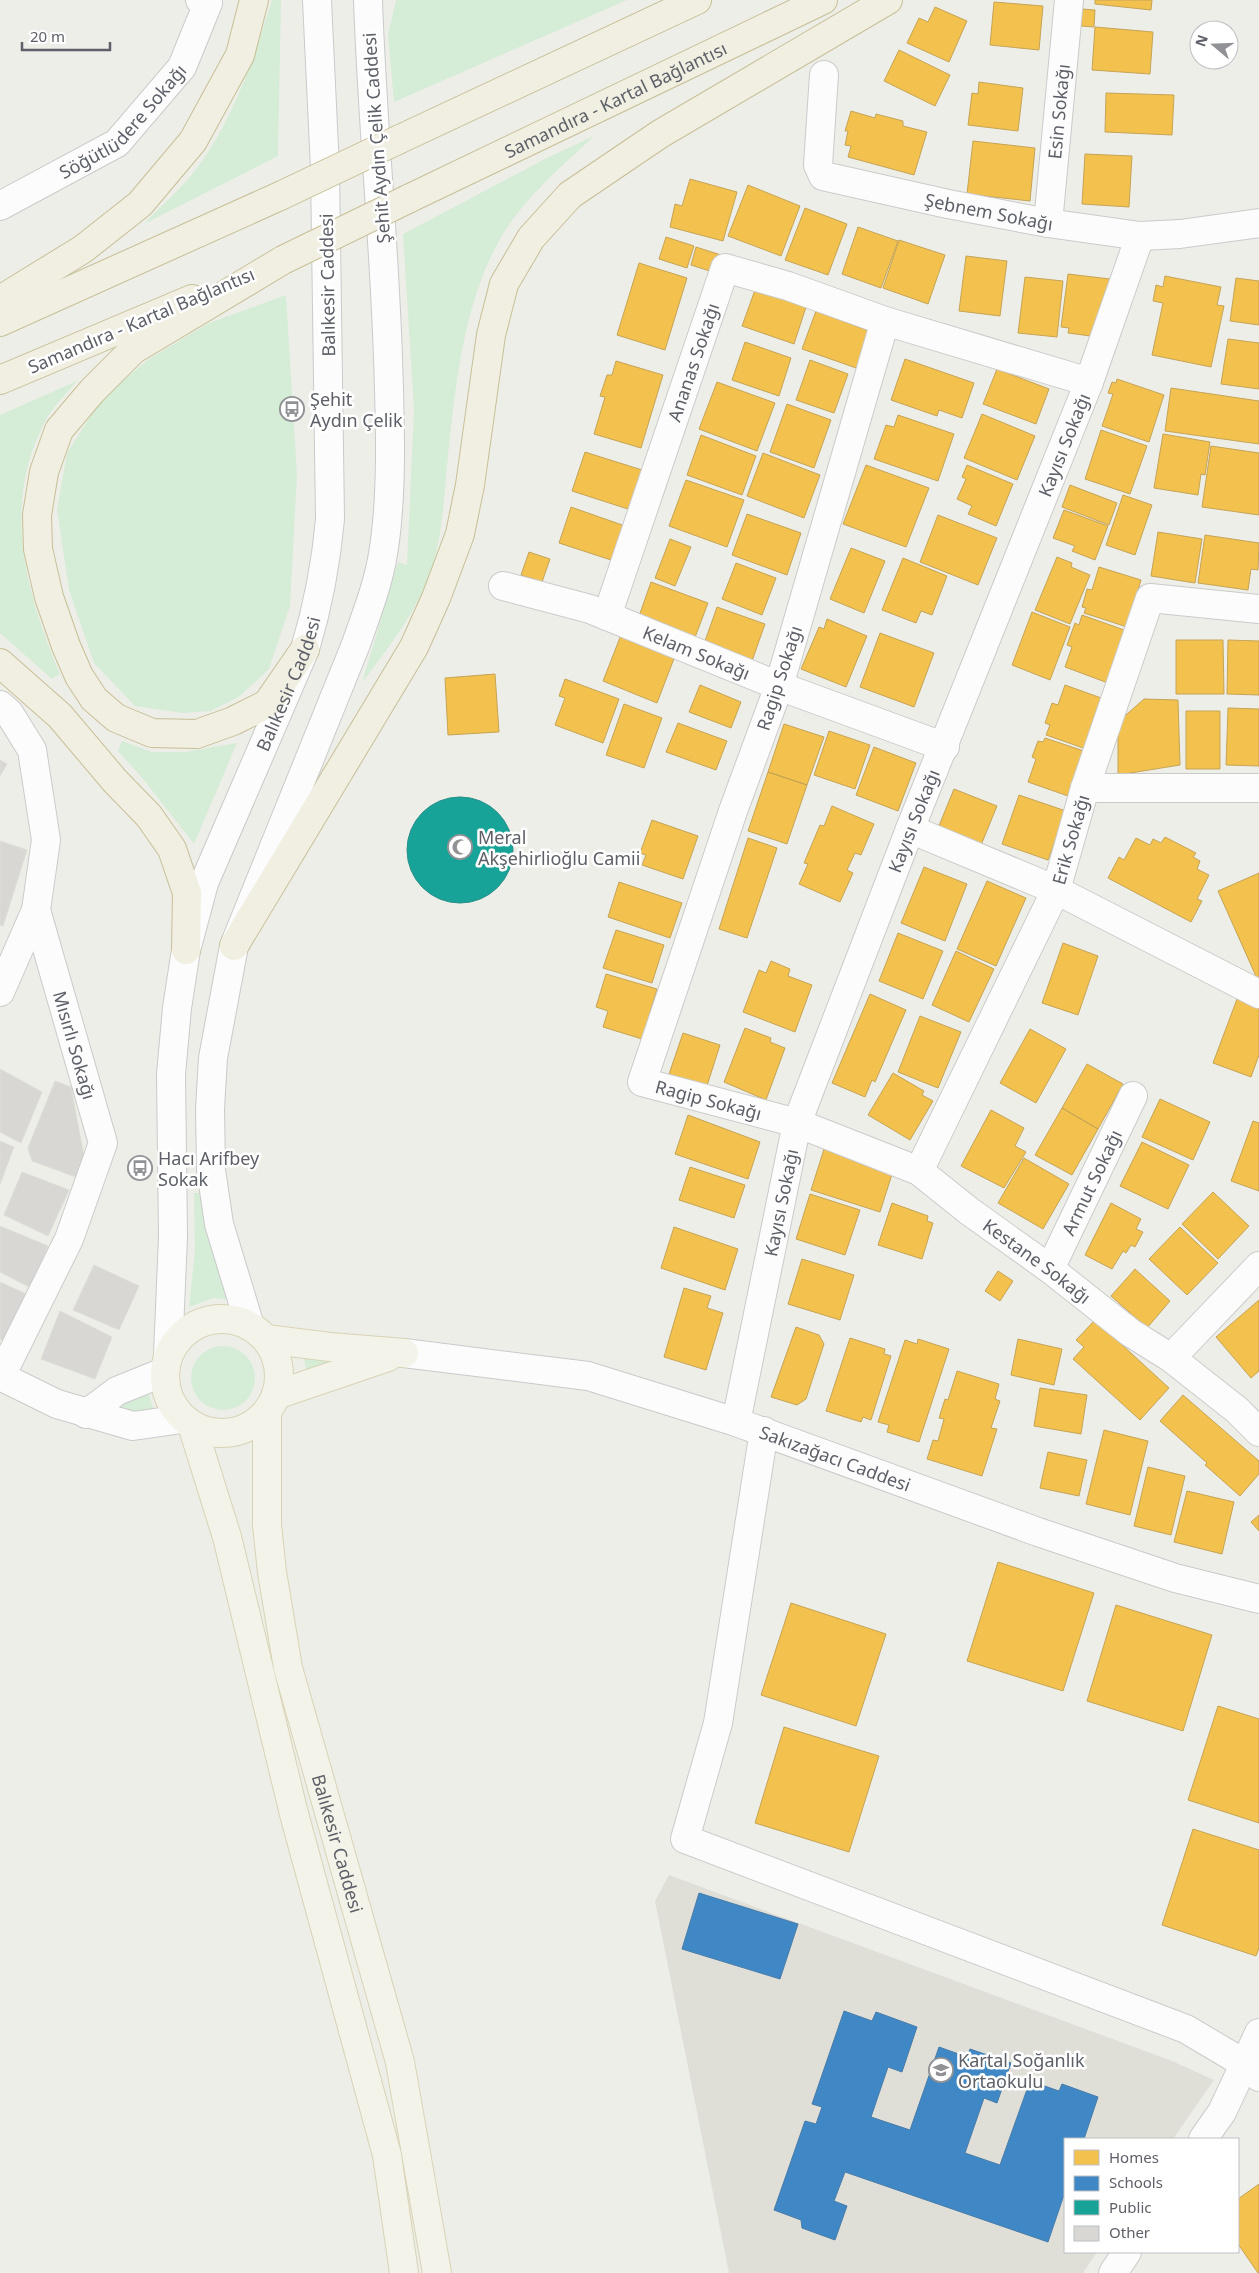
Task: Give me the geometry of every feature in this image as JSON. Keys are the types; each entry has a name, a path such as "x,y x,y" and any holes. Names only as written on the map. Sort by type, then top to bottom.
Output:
{"highway":[{"path":"0,300 83,249 140,204 193,141 240,55 254,0"},
{"path":"400,139 662,0"},
{"path":"0,322 280,196 697,0"},
{"name":"Samandıra - Kartal Bağlantısı","path":"0,380 283,260 822,0"},
{"path":"234,946 414,647 436,598 462,524 470,485 491,335 504,284 531,238 570,195 660,134 888,0"},
{"path":"283,260 133,350 92,391 59,430 44,472 37,515 38,549 49,597 66,646 79,676 94,699 116,718 152,733 197,734 234,721 267,704 305,649"},
{"path":"0,663 60,716 115,781 149,816 172,849 187,893 186,950"}],"main road":[{"path":"258,1332 276,1356 279,1376 272,1403 254,1424 237,1432 219,1434 201,1430 187,1422 173,1407 165,1390 166,1363 178,1338 193,1326 212,1319 232,1319 258,1332 330,1347 404,1353"},
{"path":"272,1403 375,1361 404,1353"},
{"name":"Balıkesir Caddesi","path":"272,1403 267,1525 272,1572 288,1668 400,2062 437,2273"},
{"name":"Balıkesir Caddesi","path":"187,1422 227,1537 294,1814 387,2155 404,2273"}],"street":[{"name":"Balıkesir Caddesi","path":"166,1363 173,1237 171,1074 177,1008 186,950 204,883 305,649 318,608 327,561 330,519 325,169 317,0"},
{"name":"Şehit Aydın Çelik Caddesi","path":"234,946 356,644 371,601 383,554 388,505 389,415 385,277 371,78 368,0"},
{"name":"Esin Sokağı","path":"1048,223 1069,0"},
{"name":"Söğütlüdere Sokağı","path":"0,206 117,143 182,67 204,2"},
{"name":"Şebnem Sokağı","path":"824,75 818,165 823,176 948,204 1048,223 1140,236 1180,234 1259,223"},
{"name":"Kayısı Sokağı","path":"736,1422 797,1123 910,829 945,747 1089,382 1140,236"},
{"name":"Ananas Sokağı","path":"607,616 725,268 788,286 885,321"},
{"path":"885,321 1089,382"},
{"name":"Ragip Sokağı","path":"797,1123 642,1082 733,810 779,686 885,321"},
{"name":"Kelam Sokağı","path":"503,586 590,609 779,686 945,747"},
{"name":"Erik Sokağı","path":"919,1171 1056,890 1086,788 1150,598 1259,609"},
{"name":"Mısırlı Sokağı","path":"0,705 9,713 32,750 46,840 36,910 103,1143 69,1239 0,1376"},
{"path":"1086,788 1259,788"},
{"path":"910,829 1056,890 1259,994"},
{"path":"0,992 36,910"},
{"path":"234,946 213,1058 210,1109 211,1170 219,1224 258,1332"},
{"name":"Armut Sokağı","path":"1050,1269 1133,1096"},
{"name":"Kestane Sokağı","path":"797,1123 919,1171 969,1212 1050,1269 1131,1333 1171,1358 1237,1410 1259,1432"},
{"path":"1171,1358 1259,1266"},
{"name":"Sakızağacı Caddesi","path":"404,1353 588,1376 764,1431 816,1452 1175,1578 1259,1599"},
{"path":"86,1414 117,1390 166,1363"},
{"path":"0,1376 47,1400 86,1414 133,1426 187,1422"},
{"path":"764,1431 718,1723 685,1839 1186,2029 1252,2071"},
{"path":"1204,2138 1252,2071 1259,2033"},
{"path":"1113,2273 1126,2253"}],"shaded area":[{"name":"Kartal Soğanlık Ortaokulu","path":"669,1875 1172,2061 1214,2080 1174,2138 1064,2138 1064,2253 1096,2253 1083,2273 729,2273 655,1901"}],"green space":[{"path":"272,0 281,0 278,156 144,224 197,168 222,129 242,87"},
{"path":"396,0 627,0 394,102 388,35"},
{"path":"594,136 531,197 509,224 487,265 477,292 462,350 453,408 442,519 431,571 410,615 362,683 398,562 407,565 414,410 403,234 545,159"},
{"path":"286,295 297,475 290,606 269,669 240,696 211,711 182,713 135,706 94,663 69,590 57,510 67,453 102,398 149,359 209,323"},
{"path":"77,381 48,416 33,448 25,480 21,513 28,578 47,642 60,674 52,679 0,633 0,415"},
{"path":"122,741 152,752 185,752 237,743 194,844 144,780 118,751"},
{"path":"194,1193 199,1193 211,1245 231,1300 213,1298 189,1307 195,1250"},
{"path":"223,1346 241,1352 249,1360 255,1378 249,1396 241,1404 223,1410 205,1404 197,1396 191,1378 197,1360 205,1352"},
{"path":"302,1348 348,1355 308,1380"},
{"path":"146,1385 156,1417 108,1410"}],"building: Homes":[{"path":"1095,0 1152,0 1151,10 1095,4"},
{"path":"994,2 1043,6 1039,50 990,45"},
{"path":"935,7 967,21 949,62 907,43 919,18 928,22"},
{"path":"1082,9 1095,10 1094,27 1081,26"},
{"path":"1095,27 1153,32 1150,74 1092,70"},
{"path":"899,50 950,75 935,106 884,81"},
{"path":"979,82 1023,88 1018,131 968,125 972,93 978,94"},
{"path":"1106,93 1174,95 1172,135 1105,132"},
{"path":"851,111 875,118 876,114 903,121 903,126 927,132 914,175 848,157 851,146 845,145 848,131 845,131"},
{"path":"973,141 1035,148 1030,201 967,194"},
{"path":"1085,154 1132,156 1129,207 1082,204"},
{"path":"690,179 737,192 723,241 670,227 675,204 682,206"},
{"path":"748,185 800,206 781,256 728,236"},
{"path":"805,208 847,224 828,275 785,260"},
{"path":"858,227 898,241 881,288 842,274"},
{"path":"666,237 694,246 687,268 659,259"},
{"path":"899,240 945,255 928,304 883,288"},
{"path":"696,247 721,255 716,273 691,265"},
{"path":"966,256 1007,261 1000,316 959,311"},
{"path":"639,263 687,278 665,350 617,335"},
{"path":"1068,274 1110,279 1102,333 1098,337 1068,333 1069,328 1061,327"},
{"path":"1165,276 1221,287 1217,305 1224,306 1211,367 1152,355 1163,303 1153,301 1156,285 1163,287"},
{"path":"1025,277 1063,281 1057,337 1018,333"},
{"path":"1236,278 1259,281 1259,325 1230,321"},
{"path":"755,290 806,307 794,344 742,326"},
{"path":"816,311 872,332 859,369 802,349"},
{"path":"1228,339 1259,343 1259,389 1221,384"},
{"path":"745,342 791,358 779,396 732,380"},
{"path":"905,359 974,383 962,418 939,410 937,416 891,400"},
{"path":"810,360 848,374 834,413 796,400"},
{"path":"616,361 663,375 641,448 594,434 605,397 600,396 607,375 612,375"},
{"path":"997,369 1049,389 1036,424 983,404"},
{"path":"1117,379 1164,395 1149,442 1102,426 1113,394 1108,393 1112,382 1116,383"},
{"path":"717,382 775,403 757,451 699,429"},
{"path":"1171,388 1259,401 1259,444 1165,431"},
{"path":"787,404 831,420 814,468 770,452"},
{"path":"982,414 1035,436 1017,480 964,458"},
{"path":"898,415 954,434 938,481 874,459 886,425 894,427"},
{"path":"1101,430 1147,446 1130,494 1085,479"},
{"path":"1163,434 1210,442 1205,475 1201,474 1198,495 1154,488"},
{"path":"701,435 756,456 742,495 687,475"},
{"path":"1211,446 1259,453 1259,515 1202,507"},
{"path":"585,452 642,470 631,510 572,491"},
{"path":"763,453 820,475 804,518 747,496"},
{"path":"866,465 929,488 906,547 843,524"},
{"path":"967,465 1013,484 996,526 968,514 972,506 957,499 966,479 962,477"},
{"path":"686,480 744,500 727,547 669,526"},
{"path":"1070,485 1117,503 1109,525 1062,507"},
{"path":"1123,495 1152,505 1135,555 1106,545"},
{"path":"571,507 625,526 614,561 559,543"},
{"path":"1064,510 1108,526 1095,560 1072,551 1075,546 1053,538"},
{"path":"747,514 801,533 787,575 732,555"},
{"path":"938,515 997,538 978,585 920,562"},
{"path":"1158,532 1202,539 1195,583 1151,576"},
{"path":"1205,535 1259,543 1258,570 1251,569 1248,590 1198,583"},
{"path":"670,539 691,547 675,586 655,578"},
{"path":"851,548 885,561 864,613 830,599"},
{"path":"529,552 550,559 542,582 521,575"},
{"path":"1057,557 1072,563 1071,567 1090,575 1070,624 1035,610"},
{"path":"903,558 947,576 932,615 921,611 916,623 882,610"},
{"path":"736,563 776,578 762,615 722,599"},
{"path":"1099,567 1141,580 1127,627 1084,613 1086,608 1082,607 1087,589 1092,590"},
{"path":"651,582 708,603 694,640 638,619"},
{"path":"717,607 765,624 752,661 704,644"},
{"path":"1032,612 1070,627 1050,680 1012,665"},
{"path":"1082,615 1127,631 1108,683 1065,667 1072,647 1067,645 1075,623 1079,625"},
{"path":"827,619 867,636 846,687 801,669 819,627 824,629"},
{"path":"880,633 934,653 914,707 860,687"},
{"path":"621,635 675,656 657,703 603,681"},
{"path":"1176,640 1223,640 1224,694 1176,694"},
{"path":"1228,640 1259,641 1259,695 1227,694"},
{"path":"495,674 499,732 448,735 445,678"},
{"path":"565,679 619,699 603,743 555,725 565,698 559,696"},
{"path":"700,685 741,702 731,728 689,712"},
{"path":"1065,685 1104,699 1086,749 1046,735 1050,725 1045,723 1052,703 1058,705"},
{"path":"1144,699 1178,700 1180,765 1118,775 1118,722"},
{"path":"624,704 662,718 644,768 606,755"},
{"path":"1228,708 1259,709 1259,766 1226,765"},
{"path":"1186,711 1220,711 1220,769 1186,769"},
{"path":"678,723 727,741 716,770 666,752"},
{"path":"784,724 824,737 807,785 768,772"},
{"path":"829,731 870,745 855,789 814,775"},
{"path":"1045,738 1084,751 1068,796 1028,782 1036,759 1032,757 1038,741 1043,742"},
{"path":"874,747 916,763 898,811 856,795"},
{"path":"768,772 807,785 787,844 748,831"},
{"path":"954,789 997,806 979,850 936,833"},
{"path":"1019,795 1066,811 1048,860 1002,844"},
{"path":"832,806 874,824 861,855 855,853 847,870 853,873 840,902 799,884 808,864 804,863 820,825 824,826"},
{"path":"652,820 698,836 683,879 642,865 646,855 640,853"},
{"path":"1165,837 1196,853 1193,857 1200,861 1197,869 1209,875 1197,899 1202,901 1191,922 1108,878 1119,857 1124,860 1136,838 1150,845 1153,839 1161,843"},
{"path":"748,838 777,848 747,938 719,929"},
{"path":"924,867 967,884 945,941 901,923"},
{"path":"1259,873 1259,983 1218,891"},
{"path":"987,881 1026,898 996,966 957,949"},
{"path":"619,882 682,903 670,938 608,917"},
{"path":"616,930 664,945 652,983 603,968"},
{"path":"898,933 943,951 923,999 879,981"},
{"path":"1063,943 1098,956 1078,1015 1042,1003"},
{"path":"956,951 994,969 969,1022 932,1005"},
{"path":"771,961 790,969 788,976 812,985 795,1032 743,1012 759,970 766,973"},
{"path":"606,974 657,989 642,1039 603,1027 608,1011 596,1007"},
{"path":"870,994 906,1010 875,1082 872,1080 865,1097 832,1083"},
{"path":"1237,999 1259,1007 1259,1055 1251,1077 1213,1063"},
{"path":"920,1016 961,1032 938,1088 898,1072"},
{"path":"745,1028 771,1038 770,1042 785,1048 766,1100 724,1082"},
{"path":"1030,1029 1066,1049 1036,1103 1000,1083"},
{"path":"683,1033 720,1045 705,1092 667,1080"},
{"path":"1087,1064 1123,1084 1098,1129 1062,1108"},
{"path":"893,1073 924,1091 922,1095 933,1101 910,1140 868,1115"},
{"path":"1160,1099 1210,1122 1193,1160 1142,1137"},
{"path":"1062,1108 1098,1129 1072,1175 1035,1155"},
{"path":"991,1110 1024,1128 1015,1146 1026,1152 1004,1188 961,1166"},
{"path":"688,1115 760,1142 748,1179 675,1154"},
{"path":"1253,1121 1259,1123 1259,1191 1231,1181"},
{"path":"1142,1142 1189,1165 1168,1209 1120,1186"},
{"path":"825,1146 894,1168 880,1212 811,1190"},
{"path":"1024,1158 1069,1184 1043,1229 998,1203"},
{"path":"690,1167 745,1185 734,1218 679,1200"},
{"path":"1213,1192 1249,1226 1218,1259 1182,1224"},
{"path":"810,1194 860,1210 845,1255 796,1239"},
{"path":"892,1203 928,1216 927,1221 933,1223 922,1259 878,1245"},
{"path":"1111,1203 1141,1219 1136,1229 1143,1232 1135,1247 1131,1245 1126,1253 1123,1251 1112,1269 1085,1255"},
{"path":"674,1227 738,1249 725,1290 661,1268"},
{"path":"1180,1227 1218,1263 1187,1295 1149,1259"},
{"path":"802,1259 854,1275 840,1320 788,1304"},
{"path":"1135,1269 1170,1301 1147,1328 1111,1296"},
{"path":"998,1271 1013,1281 1000,1301 985,1291"},
{"path":"684,1288 711,1296 707,1308 723,1313 706,1370 664,1357"},
{"path":"1259,1300 1259,1371 1251,1378 1216,1337"},
{"path":"1095,1320 1169,1388 1140,1420 1073,1359 1084,1347 1076,1340"},
{"path":"796,1327 819,1335 824,1344 806,1399 797,1405 771,1397"},
{"path":"850,1338 885,1349 884,1354 891,1356 871,1420 863,1417 861,1422 826,1411"},
{"path":"918,1339 949,1349 919,1442 887,1432 889,1425 878,1422 905,1340 917,1344"},
{"path":"1018,1339 1062,1349 1054,1385 1011,1375"},
{"path":"957,1371 999,1384 995,1399 1000,1401 991,1428 997,1429 982,1476 927,1459 933,1440 938,1441 944,1419 939,1418 945,1399 948,1400"},
{"path":"1040,1388 1087,1395 1081,1434 1034,1426"},
{"path":"1183,1395 1259,1461 1259,1474 1240,1496 1205,1465 1207,1463 1160,1421"},
{"path":"1104,1430 1148,1441 1130,1515 1086,1504"},
{"path":"1048,1452 1087,1460 1079,1496 1040,1488"},
{"path":"1148,1467 1185,1476 1171,1535 1134,1526"},
{"path":"1187,1491 1234,1502 1222,1554 1174,1542"},
{"path":"1259,1515 1259,1531 1251,1522"},
{"path":"998,1562 1094,1593 1063,1691 967,1661"},
{"path":"791,1603 886,1634 856,1726 761,1695"},
{"path":"1116,1605 1212,1635 1183,1731 1087,1701"},
{"path":"1218,1706 1259,1719 1259,1823 1188,1800"},
{"path":"784,1727 879,1756 849,1852 755,1823"},
{"path":"1193,1829 1259,1850 1259,1948 1256,1956 1162,1925"},
{"path":"1259,2184 1259,2273 1239,2245 1239,2198"}],"building: Schools":[{"path":"699,1893 798,1924 780,1979 682,1949"},
{"path":"844,2011 872,2021 876,2012 917,2027 902,2072 888,2067 871,2117 910,2130 939,2047 967,2057 970,2049 1011,2063 997,2103 984,2098 965,2153 1000,2165 1030,2081 1059,2091 1062,2084 1098,2097 1084,2138 1064,2138 1064,2195 1048,2242 845,2172 834,2201 847,2206 835,2240 802,2228 801,2220 774,2210 805,2121 816,2124 822,2107 812,2104"}],"building: Public":[{"name":"Meral Akşehirlioğlu Camii","path":"460,797 480,801 497,813 509,830 513,850 509,870 497,887 480,899 460,903 440,899 423,887 411,870 407,850 411,830 423,813 440,801"}],"building: Other":[{"path":"0,760 7,764 0,776"},
{"path":"0,841 27,850 3,926 0,925"},
{"path":"0,1069 42,1092 21,1143 0,1132"},
{"path":"55,1081 71,1087 84,1157 76,1177 32,1161 28,1148"},
{"path":"0,1141 14,1147 0,1184"},
{"path":"22,1172 69,1190 48,1236 4,1215"},
{"path":"0,1226 48,1246 31,1288 0,1272"},
{"path":"94,1265 139,1286 119,1330 73,1310"},
{"path":"0,1282 26,1294 8,1342 0,1339"},
{"path":"60,1311 112,1337 95,1379 41,1359"}],"place":[{"name":"Şehit Aydın Çelik","path":"292,409"},
{"name":"Meral Akşehirlioğlu Camii","path":"460,847"},
{"name":"Hacı Ari̇fbey Sokak","path":"140,1168"},
{"name":"Kartal Soğanlık Ortaokulu","path":"941,2070"}]}
